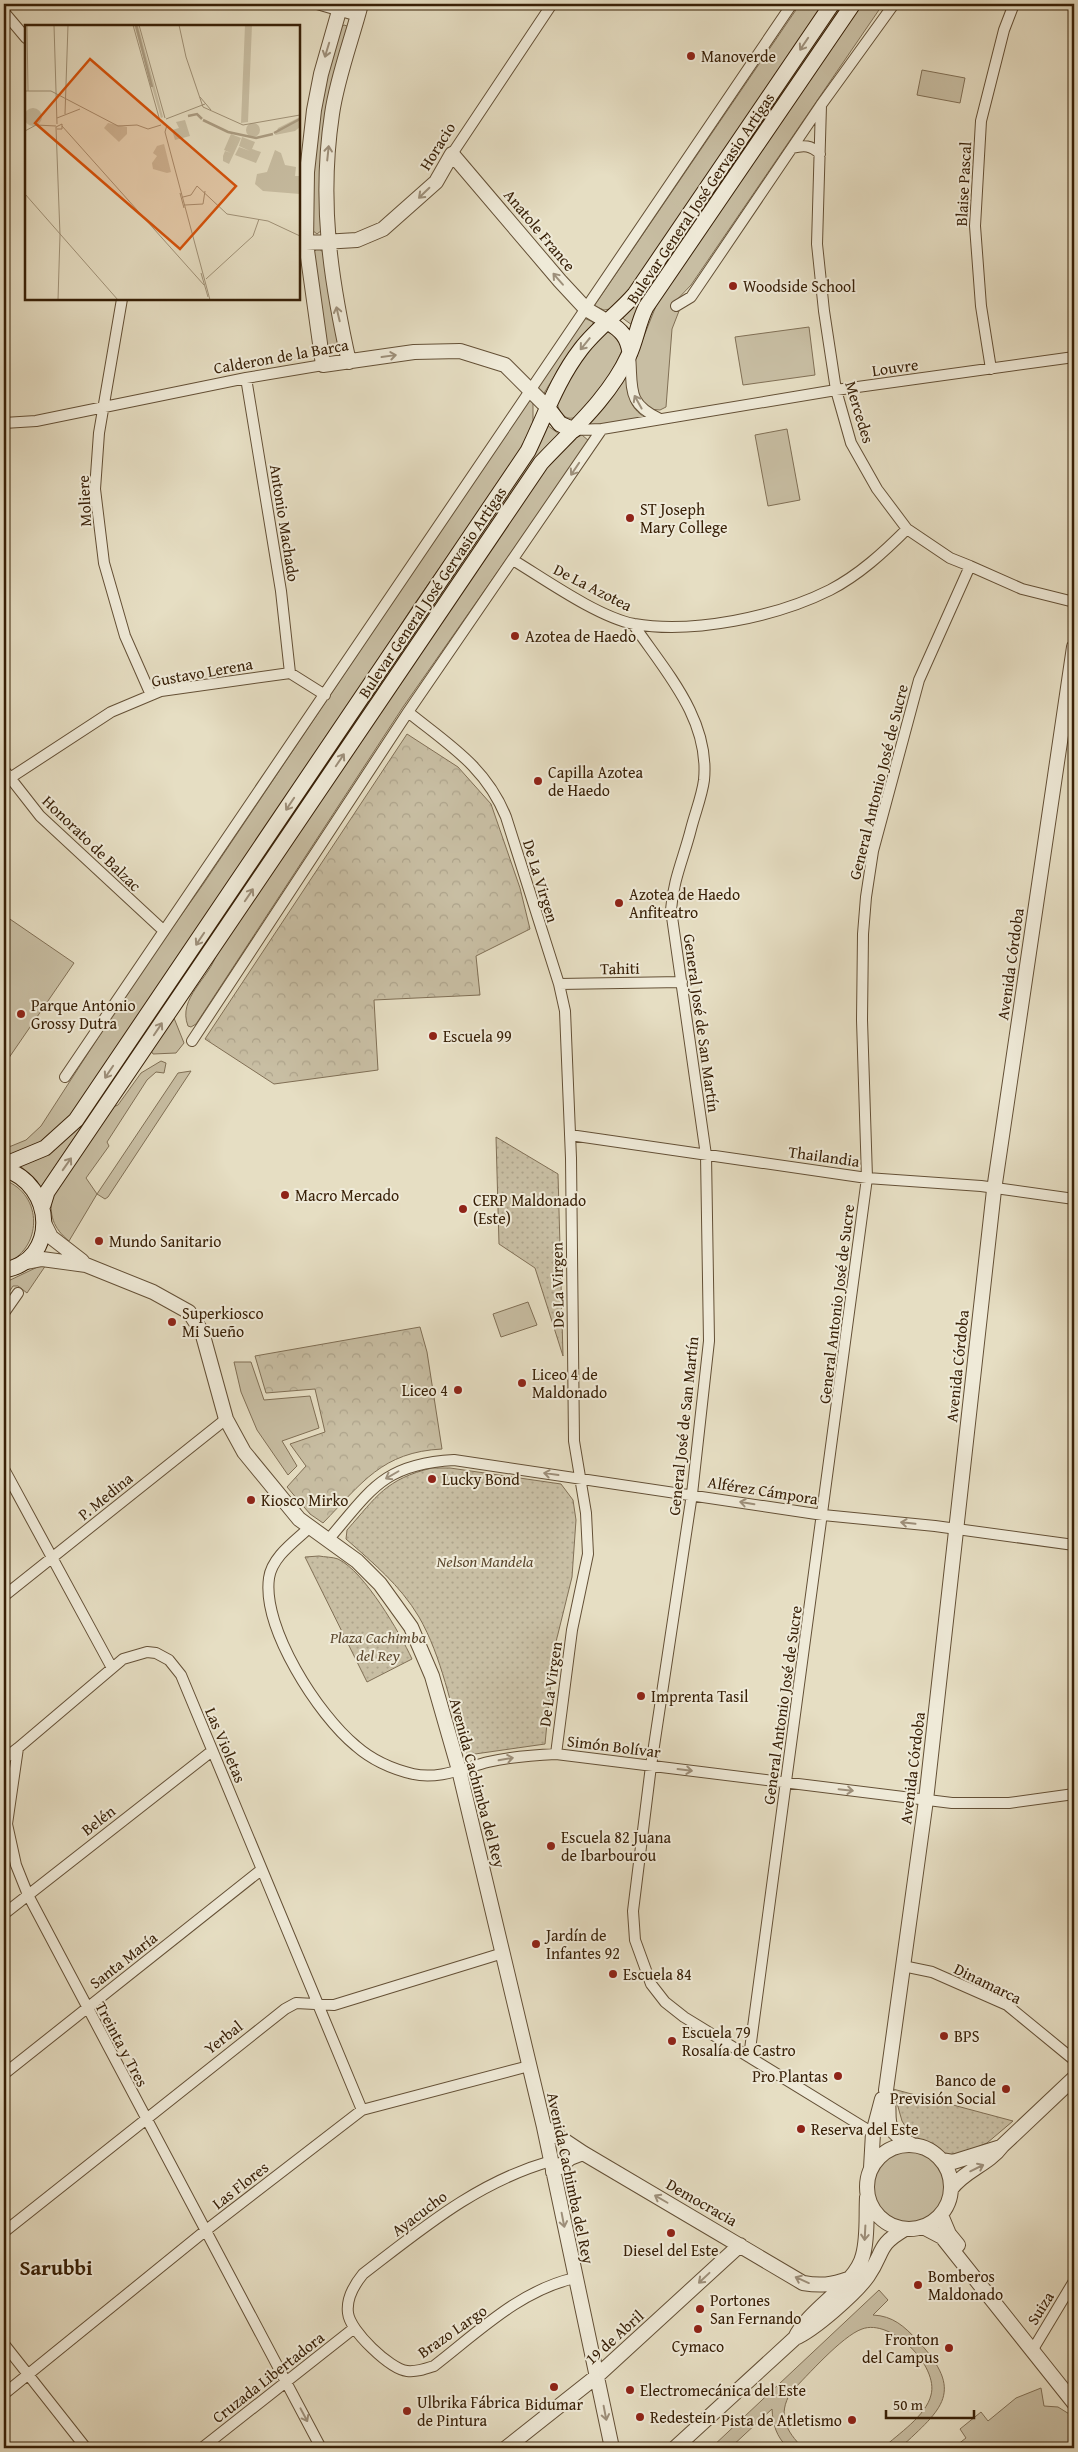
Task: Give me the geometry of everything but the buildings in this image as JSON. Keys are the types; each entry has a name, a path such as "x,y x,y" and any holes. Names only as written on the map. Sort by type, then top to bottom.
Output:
{"main road":[{"name":"Bulevar General José Gervasio Artigas","path":"4,1167 45,1148 76,1120 528,451 554,391 581,349 635,294 832,4"},
{"name":"Bulevar General José Gervasio Artigas","path":"42,1206 47,1192 541,463 597,404 630,354 639,322 646,307 853,4"},
{"path":"608,322 624,334 628,341 630,354"},
{"path":"547,407 560,424 574,430"},
{"path":"4,1167 26,1180 36,1192 42,1206 44,1223 41,1238 33,1252 9,1269"}],"street":[{"path":"318,4 360,10 332,112 326,172 327,242 335,299 349,362"},
{"name":"Horacio","path":"306,243 357,240 383,229 436,182 452,154 552,4"},
{"name":"Bulevar General José Gervasio Artigas","path":"65,1077 792,4"},
{"path":"676,306 690,297 821,105 894,4"},
{"name":"Blaise Pascal","path":"991,369 981,306 975,226 981,131 1004,30 1014,4"},
{"path":"323,365 312,301 306,243 307,172 314,110 326,56 341,7"},
{"path":"4,12 25,37"},
{"name":"Mercedes","path":"821,105 817,244 824,311 836,390 851,443 877,489 907,529 950,558 1022,589 1074,602"},
{"path":"792,148 803,145 810,146 820,154"},
{"name":"Anatole France","path":"452,154 560,282 586,309 608,322"},
{"name":"Moliere","path":"122,300 104,407 95,490 104,563 125,636 151,695"},
{"name":"Calderon de la Barca","path":"4,423 36,421 246,378 414,352 460,351 505,365 547,407"},
{"path":"630,354 634,398 638,406 660,419"},
{"name":"Louvre","path":"574,430 602,429 836,390 1074,357"},
{"name":"Antonio Machado","path":"246,378 280,591 290,673"},
{"path":"192,1041 408,712 602,429"},
{"name":"De La Azotea","path":"514,560 595,608 634,624 692,626 748,619 792,606 830,590 860,570 907,529"},
{"name":"General Antonio José de Sucre","path":"749,2057 867,1178 862,974 867,888 874,851 919,680 970,566"},
{"name":"General José de San Martín","path":"634,624 691,709 701,736 704,780 690,836 673,886 671,910 706,1155 709,1341 692,1494 652,1766 634,1911 635,1940 651,1984 665,2002 684,2017 873,2133"},
{"name":"Avenida Córdoba","path":"872,2168 873,2133 886,2090 926,1800 994,1190 1074,647"},
{"path":"290,673 325,695"},
{"name":"Gustavo Lerena","path":"7,774 111,712 161,691 290,673"},
{"name":"De La Virgen","path":"408,712 470,761 498,796 559,984 564,1011 570,1135 574,1441 586,1513 588,1554 572,1630 556,1754"},
{"name":"Honorato de Balzac","path":"7,774 40,816 164,932"},
{"name":"Tahiti","path":"559,984 682,982"},
{"name":"Thailandia","path":"570,1135 867,1178 981,1186 994,1190 1029,1192 1074,1199"},
{"name":"Avenida Cachimba del Rey","path":"44,1223 51,1237 61,1247 86,1265 152,1292 183,1308 195,1318 202,1332 226,1418 244,1452 269,1484 309,1528 357,1561 380,1584 411,1627 427,1663 459,1770 544,2128 612,2448"},
{"name":"Avenida Cachimba del Rey","path":"9,1269 42,1259 86,1265"},
{"path":"4,1313 18,1293"},
{"name":"P. Medina","path":"4,1596 226,1418"},
{"name":"Alférez Cámpora","path":"328,1540 357,1504 378,1484 394,1473 412,1465 454,1460 823,1515 956,1529 1074,1545"},
{"path":"4,1469 112,1668 4,1759"},
{"name":"Simón Bolívar","path":"309,1528 277,1558 269,1577 270,1592 280,1635 299,1676 338,1728 356,1746 378,1762 397,1770 416,1775 439,1775 513,1758 556,1754 952,1803 1009,1803 1074,1794"},
{"name":"Las Violetas","path":"112,1668 123,1659 148,1652 156,1653 168,1660 181,1675 362,2110"},
{"name":"Treinta y Tres","path":"18,1748 7,1824 16,1866 28,1895 86,2008 321,2448"},
{"name":"Belén","path":"4,1914 212,1751"},
{"name":"Santa María","path":"4,2074 261,1870"},
{"name":"Yerbal","path":"4,2232 145,2118 285,2009 296,2003 334,2005 503,1953"},
{"name":"Dinamarca","path":"904,1966 932,1972 1007,2005 1074,2060"},
{"name":"Las Flores","path":"4,2394 205,2231 362,2110 529,2066"},
{"path":"951,2188 964,2174 993,2158 1002,2146 1074,2078"},
{"name":"Avenida Córdoba","path":"886,2090 887,2118 890,2128 898,2137 912,2145"},
{"name":"Democracia","path":"544,2128 583,2153 804,2283 818,2286 832,2285 848,2279"},
{"path":"795,2338 800,2326 848,2279 860,2264 864,2255 867,2185 876,2161 896,2147 912,2145 928,2150 941,2160 950,2177 951,2188 948,2202 941,2215 923,2227 905,2229 890,2224 877,2214 869,2200 867,2185"},
{"path":"941,2160 953,2162 1002,2146"},
{"path":"552,2167 583,2153"},
{"name":"Ayacucho","path":"353,2329 348,2314 349,2300 354,2285 363,2274 461,2200 488,2185 552,2167"},
{"path":"941,2215 949,2234 1034,2346 1074,2403"},
{"path":"923,2227 942,2237 1034,2346 1074,2390"},
{"path":"675,2448 795,2338 808,2333 860,2284 873,2268 885,2243 905,2229"},
{"name":"19 de Abril","path":"506,2448 597,2376 740,2245"},
{"name":"Brazo Largo","path":"353,2329 389,2364 406,2371 422,2371 434,2366 537,2291 575,2278"},
{"name":"Suiza","path":"1034,2346 1074,2281"},
{"name":"Cruzada Libertadora","path":"202,2448 353,2329"},
{"path":"4,2344 86,2448"}],"green space":[{"path":"800,4 824,4 640,279 610,309 604,310 594,306"},
{"path":"839,4 843,4 677,249 632,325 621,317"},
{"path":"858,4 883,4 691,285 671,306 674,311 679,311 672,329 666,407 660,410 648,409 638,397 634,361 658,301"},
{"path":"344,25 350,27 328,111 322,230 317,234 312,230 310,174 318,110 341,27"},
{"path":"922,70 965,78 960,103 917,95"},
{"path":"318,248 323,252 338,346 333,351 327,349 313,253"},
{"path":"584,318 593,322 593,324 564,360 543,395 536,386"},
{"path":"809,327 815,375 743,385 735,337"},
{"path":"607,332 613,334 624,344 617,361 591,404 578,416 568,418 564,416 559,408 557,403 558,394 600,335"},
{"path":"627,375 632,405 646,418 586,426"},
{"path":"529,399 533,403 533,423 522,449 413,606 352,700 72,1115 35,1146 4,1159 4,1149 26,1140 41,1126 134,982 204,883"},
{"path":"547,425 559,434 523,476 41,1187 20,1166 52,1149 80,1124"},
{"path":"787,429 800,500 768,506 755,435"},
{"path":"582,435 589,441 403,707 196,1024 191,1027 188,1026 186,1016 190,997 208,971 217,953 543,470 573,439"},
{"path":"407,734 458,767 491,804 520,888 530,929 476,956 480,995 374,1000 378,1070 274,1084 205,1039"},
{"name":"Parque Antonio Grossy Dutra","path":"4,915 74,963 4,1065"},
{"path":"174,1018 184,1043 176,1053 153,1054 150,1049"},
{"path":"161,1061 166,1063 164,1073 156,1072 147,1080 107,1142 109,1146 86,1178 97,1194 69,1241 59,1231 53,1221 51,1209 52,1195 113,1107 118,1105 141,1073"},
{"path":"191,1071 108,1197 105,1199 97,1194 178,1073"},
{"path":"496,1137 558,1174 563,1356 535,1268 499,1244"},
{"path":"4,1180 17,1187 26,1197 32,1209 34,1222 32,1235 26,1247 17,1257 4,1264"},
{"path":"48,1262 27,1293 18,1286 13,1286 4,1300 4,1283"},
{"path":"528,1302 537,1325 501,1337 493,1314"},
{"path":"420,1327 427,1352 442,1449 421,1451 388,1463 362,1483 323,1523 310,1514 287,1487 306,1466 290,1444 325,1432 315,1389 266,1393 255,1356"},
{"path":"234,1362 251,1362 264,1400 310,1396 319,1428 282,1441 297,1466 288,1475 257,1430 241,1392"},
{"name":"Nelson Mandela","path":"432,1468 450,1468 561,1484 573,1500 576,1520 572,1577 554,1650 545,1744 468,1755 464,1751 440,1665 419,1617 412,1605 395,1585 346,1539 347,1530 384,1490 393,1483 416,1472"},
{"name":"Plaza Cachimba del Rey","path":"319,1556 338,1559 359,1576 390,1619 412,1659 367,1682 305,1557"},
{"path":"893,2089 1013,2121 987,2143 953,2157 917,2141 909,2132 902,2121"},
{"path":"909,2145 925,2148 939,2157 948,2171 951,2187 948,2203 939,2217 925,2226 909,2229 893,2226 879,2217 870,2203 867,2187 870,2171 879,2157 893,2148"},
{"path":"879,2290 888,2300 873,2315 886,2317 903,2326 918,2341 941,2374 944,2387 943,2399 928,2422 900,2448 883,2448 924,2410 931,2395 932,2383 928,2371 910,2347 899,2337 874,2327 862,2329 845,2340 825,2357 791,2392 785,2408 785,2422 792,2435 803,2448 788,2448 784,2444 776,2430 772,2409 730,2448 711,2448"},
{"path":"1041,2388 1044,2406 1058,2407 1074,2417 1074,2448 953,2448 966,2438 960,2429 981,2412 988,2421 1016,2398"}],"place":[{"name":"Manoverde","path":"691,56"},
{"name":"Woodside School","path":"733,286"},
{"name":"ST Joseph Mary College","path":"630,518"},
{"name":"Azotea de Haedo","path":"515,636"},
{"name":"Capilla Azotea de Haedo","path":"538,781"},
{"name":"Azotea de Haedo Anfiteatro","path":"619,903"},
{"name":"Parque Antonio Grossy Dutra","path":"21,1014"},
{"name":"Escuela 99","path":"433,1036"},
{"name":"Macro Mercado","path":"285,1195"},
{"name":"CERP Maldonado (Este)","path":"463,1209"},
{"name":"Mundo Sanitario","path":"99,1241"},
{"name":"Superkiosco Mi Sueño","path":"172,1322"},
{"name":"Liceo 4 de Maldonado","path":"522,1383"},
{"name":"Liceo 4","path":"458,1390"},
{"name":"Lucky Bond","path":"432,1479"},
{"name":"Kiosco Mirko","path":"251,1500"},
{"name":"Imprenta Tasil","path":"641,1696"},
{"name":"Escuela 82 Juana de Ibarbourou","path":"551,1846"},
{"name":"Jardín de Infantes 92","path":"536,1944"},
{"name":"Escuela 84","path":"613,1974"},
{"name":"BPS","path":"944,2036"},
{"name":"Escuela 79 Rosalía de Castro","path":"672,2041"},
{"name":"Pro Plantas","path":"838,2076"},
{"name":"Banco de Previsión Social","path":"1006,2089"},
{"name":"Reserva del Este","path":"801,2129"},
{"name":"Diesel del Este","path":"671,2233"},
{"name":"Bomberos Maldonado","path":"918,2285"},
{"name":"Portones San Fernando","path":"700,2309"},
{"name":"Cymaco","path":"698,2329"},
{"name":"Fronton del Campus","path":"949,2348"},
{"name":"Bidumar","path":"554,2387"},
{"name":"Electromecánica del Este","path":"630,2390"},
{"name":"Ulbrika Fábrica de Pintura","path":"407,2411"},
{"name":"Redestein","path":"640,2417"},
{"name":"Pista de Atletismo","path":"852,2420"}],"district":[{"name":"Sarubbi","path":"56,2268"}]}
